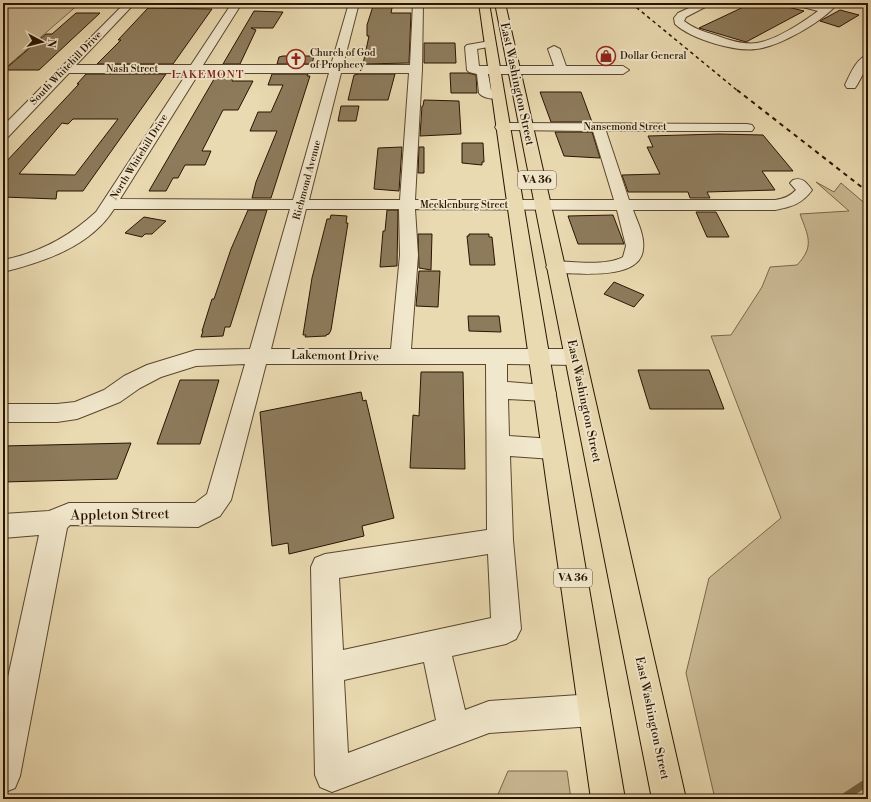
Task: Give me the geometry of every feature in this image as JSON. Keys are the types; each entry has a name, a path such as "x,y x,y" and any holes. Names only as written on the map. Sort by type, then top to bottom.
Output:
{"highway":[{"name":"East Washington Street","path":"484,3 490,44 488,70 498,95 608,799"},
{"name":"East Washington Street","path":"500,3 669,799"}],"street":[{"name":"South Whitehill Drive","path":"3,134 130,3"},
{"name":"North Whitehill Drive","path":"3,266 22,262 62,245 90,227 110,204 237,3"},
{"name":"Richmond Avenue","path":"258,356 265,337 354,3"},
{"path":"400,357 409,255 406,220 416,70 418,3"},
{"path":"708,3 682,15 679,18 679,22 692,31 729,43 749,46 761,45 805,25 830,6"},
{"path":"798,3 830,6"},
{"path":"490,44 471,47 473,70 623,70"},
{"path":"554,48 561,70"},
{"path":"851,85 860,67 868,58"},
{"name":"Nash Street","path":"65,69 416,70"},
{"name":"Nansemond Street","path":"502,127 747,128"},
{"path":"555,266 612,266 628,262 633,257 635,247 624,206 610,168 604,142 597,127"},
{"name":"Mecklenburg Street","path":"110,204 624,206 780,204 794,200 800,196 804,190 798,183"},
{"name":"Appleton Street","path":"3,776 55,523 61,517 69,514 198,515 211,508 218,500 223,488 258,356"},
{"name":"Lakemont Drive","path":"3,413 57,413 77,410 104,400 132,382 173,364 203,357 575,357"},
{"path":"328,668 506,629 500,540 496,358"},
{"path":"497,390 545,394"},
{"path":"498,445 553,449"},
{"path":"3,526 55,523"},
{"path":"500,540 325,568 332,775 489,717 594,710"},
{"path":"436,644 454,730"}],"shaded area":[{"path":"3,3 80,3 3,70"},
{"path":"816,182 834,192 841,183 868,206 868,799 715,799 686,673 709,578 781,518 711,336 731,335 762,287 770,267 797,265 803,258 808,246 808,241 800,214 849,211"},
{"path":"508,771 567,771 571,799 496,799"}],"building":[{"path":"374,3 393,3 391,13 411,13 409,63 363,64 369,36 367,36 367,25"},
{"path":"752,3 772,3 804,11 746,42 699,28"},
{"path":"148,8 212,9 173,64 97,64 121,40 118,40"},
{"path":"840,10 859,15 839,27 820,21"},
{"path":"254,11 283,12 273,28 251,28 256,30 240,64 223,64"},
{"path":"76,13 100,13 39,70 4,70 46,34 52,34"},
{"path":"424,43 455,43 456,63 424,63"},
{"name":"Church of God of Prophecy","path":"314,56 312,64 277,64 279,57"},
{"path":"450,73 468,73 476,75 477,93 451,93"},
{"path":"86,74 166,74 83,191 57,191 56,199 3,197 3,165 79,84 77,84","holes":["73,119 118,119 75,175 19,174 62,123 68,124"]},
{"path":"217,74 235,74 232,81 253,81 238,110 223,110 202,151 211,151 205,165 185,165 178,178 173,178 166,191 149,191"},
{"path":"272,74 308,74 307,76 310,76 271,198 252,198 256,182 277,131 250,131 258,112 271,112 283,85 268,85"},
{"path":"395,74 388,100 348,100 354,75"},
{"path":"540,92 581,92 592,122 551,122"},
{"path":"424,100 459,101 461,134 420,136 422,106"},
{"path":"341,106 359,106 356,121 338,121"},
{"path":"555,132 592,132 600,158 564,156"},
{"path":"718,134 763,135 793,171 762,171 775,190 707,192 710,198 690,198 688,192 628,192 622,175 660,174 647,147 653,147 648,136"},
{"path":"462,143 483,143 484,162 482,162 482,165 462,163"},
{"path":"402,147 399,191 374,189 378,148"},
{"path":"419,147 424,147 424,173 418,173"},
{"path":"248,210 267,210 230,327 225,327 223,336 201,337 212,299 214,299 231,249"},
{"path":"387,210 398,210 397,266 380,267 383,231 385,231"},
{"path":"696,212 716,212 729,237 707,237"},
{"path":"331,215 347,216 346,223 348,223 331,330 326,336 305,337 306,335 303,335 312,278 327,219 330,219"},
{"path":"613,215 624,244 578,244 568,216"},
{"path":"144,217 166,221 152,234 145,234 142,237 125,233"},
{"path":"418,234 432,234 431,270 419,268"},
{"path":"469,234 489,234 489,237 492,237 495,265 470,265 467,236 469,236"},
{"path":"419,271 440,271 438,307 416,306"},
{"path":"614,282 644,295 634,307 604,294"},
{"path":"468,316 499,316 501,332 469,331"},
{"path":"638,370 709,370 724,409 650,409"},
{"path":"421,372 463,372 465,469 410,468 413,415 419,416"},
{"path":"180,380 219,380 200,444 157,444"},
{"path":"361,392 363,401 366,400 394,518 362,526 364,536 289,554 288,543 272,546 260,412"},
{"path":"131,443 117,479 3,482 3,446"}],"waterway":[{"path":"842,799 868,781"}],"railway":[{"path":"631,3 738,91"},
{"path":"737,90 868,192"}],"place":[{"name":"Dollar General","path":"606,56"},
{"name":"Church of God of Prophecy","path":"296,59"}],"district":[{"name":"LAKEMONT","path":"208,75"}]}
